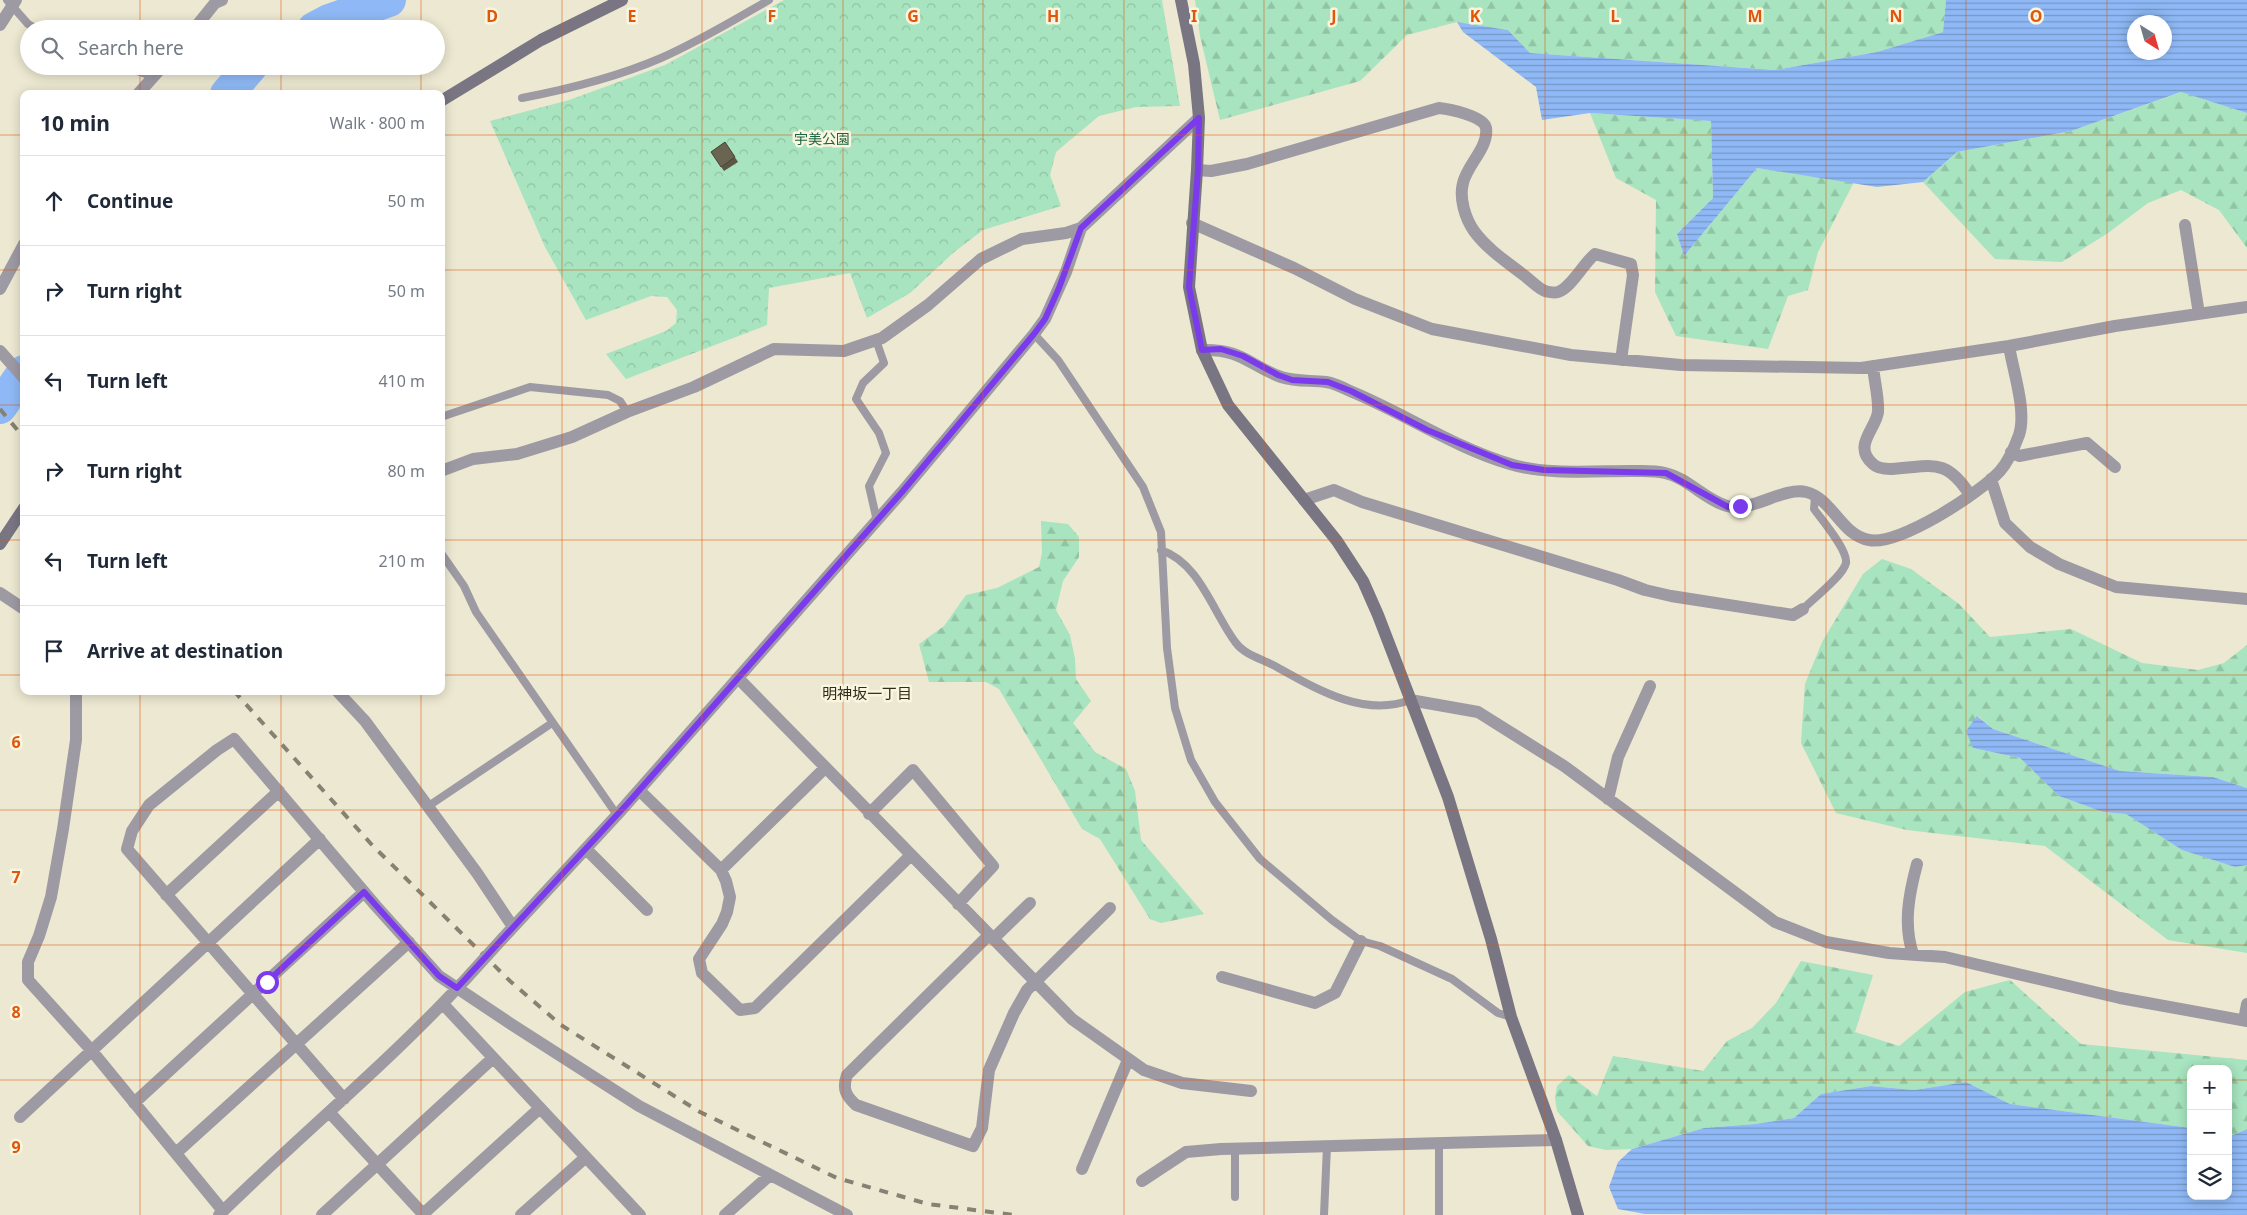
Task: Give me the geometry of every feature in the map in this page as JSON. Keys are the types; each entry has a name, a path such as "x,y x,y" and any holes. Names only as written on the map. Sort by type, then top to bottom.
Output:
{"street":[{"path":"445,99 540,40 622,0"},
{"path":"1181,0 1194,64 1199,118 1198,170 1192,223 1189,287 1202,350 1228,406 1337,541 1363,581 1378,615 1448,797 1491,939 1511,1017 1556,1140 1578,1215"},
{"path":"201,20 217,1"},
{"path":"0,25 12,2"},
{"path":"142,90 154,76"},
{"path":"1198,170 1210,171 1247,164 1439,108 1458,111 1482,122 1486,127 1485,139 1463,183 1462,199 1466,216 1474,230 1489,247 1543,290 1556,292 1565,288 1595,254 1631,264 1633,275 1622,360"},
{"path":"445,470 473,459 517,454 572,437 627,412 694,387 774,349 844,351 876,340 928,305 981,259 1022,239 1066,233 1081,228 1199,118"},
{"path":"1192,223 1294,268 1355,299 1432,329 1572,355 1681,365 1861,368 2008,346 2115,326 2247,307"},
{"path":"2186,225 2199,314"},
{"path":"76,695 76,740 51,897 39,936 28,962 28,980 92,1051 176,1153 221,1213 330,1113 443,1004 586,849 877,521 1045,319 1081,228"},
{"path":"0,289 20,252"},
{"path":"1202,350 1221,349 1243,356 1278,375 1292,380 1328,382 1351,391 1427,430 1512,465 1544,470 1666,473 1728,507 1740,506 1790,493 1806,492 1815,497 1854,535 1870,540 1886,540 1934,519 1970,495 2001,470 2020,434 2021,409 2008,346"},
{"path":"0,351 20,374"},
{"path":"1873,366 1878,412 1866,437 1865,450 1874,466 1887,469 1926,465 1943,467 1956,475 1970,495"},
{"path":"2011,452 2019,456 2087,443 2115,467"},
{"path":"1991,479 2005,523 2030,547 2059,564 2116,587 2247,598"},
{"path":"1304,500 1334,490 1362,502 1618,580 1645,590 1793,615 1803,609"},
{"path":"0,544 20,514"},
{"path":"0,593 20,606"},
{"path":"738,678 910,856 1072,1019 1144,1070 1182,1082 1251,1090"},
{"path":"1608,799 1618,757 1650,686"},
{"path":"341,695 365,722 477,873 513,927"},
{"path":"1410,700 1478,712 1564,766 1775,922 1826,942 1889,953 1945,956 2120,998 2245,1021 2247,1004"},
{"path":"344,1099 127,849 132,831 150,805 217,750 234,739 364,892 439,976 461,985 592,1077 639,1106 848,1215"},
{"path":"721,870 825,768"},
{"path":"869,814 913,770 993,866 958,904"},
{"path":"639,790 721,870 730,897 727,912 722,924 699,959 702,972 740,1010 756,1008 910,856"},
{"path":"166,894 279,791"},
{"path":"20,1117 320,839"},
{"path":"586,849 647,910"},
{"path":"1913,954 1908,938 1908,897 1917,864"},
{"path":"134,1103 364,892"},
{"path":"1030,903 991,937 847,1075 844,1085 847,1097 856,1106 973,1146 982,1128 989,1070 1014,1013 1028,990 1110,908"},
{"path":"1222,977 1315,1003 1335,993 1362,941"},
{"path":"176,1153 409,942"},
{"path":"443,1004 640,1215"},
{"path":"322,1215 493,1058"},
{"path":"1082,1169 1128,1060"},
{"path":"330,1113 423,1215 540,1108"},
{"path":"1142,1182 1186,1152 1556,1140"},
{"path":"520,1215 586,1157"},
{"path":"725,1215 770,1175"}],"lane":[{"path":"522,98 570,89 661,58 729,24 769,0"},
{"path":"12,2 25,20"},
{"path":"1034,334 1058,360 1143,487 1161,532 1167,648 1176,708 1192,760 1215,802 1260,859 1332,920 1362,941 1380,946 1452,980 1498,1013 1511,1017"},
{"path":"876,340 884,364 863,383 856,399 878,432 886,453 869,486 877,521"},
{"path":"445,416 530,386 608,394 620,401 627,412"},
{"path":"1803,609 1840,574 1846,563 1844,553 1814,509 1815,497"},
{"path":"1162,550 1171,553 1185,565 1200,585 1237,645 1254,656 1309,686 1344,700 1396,706 1410,700"},
{"path":"445,559 464,586 476,612 616,815"},
{"path":"427,807 552,722"},
{"path":"1439,1143 1439,1215"},
{"path":"1324,1215 1327,1146"},
{"path":"1235,1149 1235,1197"}],"green space":[{"name":"宇美公園","path":"784,0 1162,0 1180,106 1136,107 1099,116 1056,152 1050,175 1061,206 983,230 953,253 910,293 867,318 850,273 769,288 767,325 626,379 606,354 666,331 676,323 677,310 667,297 651,296 586,320 545,247 490,121 569,100 665,65"},
{"path":"1195,0 1946,0 1943,32 1877,52 1775,70 1530,53 1508,30 1457,22 1407,35 1360,81 1220,120 1200,36"},
{"path":"2182,92 2247,113 2247,248 2219,210 2181,190 2148,203 2108,233 2062,262 1995,259 1923,182 1957,152 2071,131"},
{"path":"1590,113 1711,121 1713,198 1677,234 1684,256 1757,168 1854,182 1818,252 1808,290 1788,296 1768,349 1676,336 1655,292 1656,200 1616,178"},
{"path":"1041,521 1068,524 1079,537 1079,557 1063,581 1056,610 1070,635 1075,659 1076,679 1091,701 1073,723 1095,752 1126,769 1135,791 1141,840 1204,914 1161,923 1150,919 1100,839 1082,829 999,689 986,682 929,682 919,644 944,626 966,595 997,588 1039,567 1042,553"},
{"path":"1882,559 1911,569 1959,604 1990,637 2071,629 2142,663 2198,670 2224,663 2247,645 2247,788 2213,777 2120,771 1993,729 1978,716 1973,748 2020,758 2059,796 2103,812 2126,814 2182,850 2235,867 2247,865 2247,953 2168,940 2045,846 1907,830 1836,813 1801,743 1805,684 1822,642 1863,574"},
{"path":"1801,961 1873,975 1855,1032 1899,1046 1965,992 2010,980 2081,1044 2247,1060 2247,1129 2232,1135 2232,1065 2187,1065 2187,1127 2010,1104 1966,1082 1914,1090 1871,1086 1821,1094 1794,1118 1755,1124 1704,1128 1632,1149 1606,1150 1588,1146 1557,1111 1555,1098 1557,1086 1569,1075 1597,1096 1613,1056 1703,1071 1727,1041 1752,1028 1776,1003"}],"water":[{"path":"1946,0 2247,0 2247,113 2181,92 2071,131 1957,152 1923,182 1877,187 1757,168 1684,256 1677,234 1713,198 1711,121 1590,113 1542,120 1536,87 1463,32 1457,22 1508,30 1530,53 1775,70 1877,52 1943,32"},
{"path":"1977,716 1993,729 2120,771 2213,777 2247,788 2247,865 2235,867 2182,850 2126,814 2103,812 2059,796 2020,758 1973,748 1966,731"},
{"path":"1966,1082 2010,1104 2187,1127 2187,1200 2232,1200 2232,1135 2247,1129 2247,1215 1645,1214 1618,1209 1609,1187 1618,1162 1632,1149 1704,1128 1755,1124 1794,1118 1821,1094 1871,1086 1914,1090"}],"building":[{"path":"725,142 735,157 721,167 711,152"}],"waterway":[{"path":"332,20 389,0"},
{"path":"230,90 243,75"},
{"path":"0,407 20,378"}],"railway":[{"path":"0,409 20,433"},
{"path":"238,695 372,845 510,981 561,1025 700,1112 837,1178 928,1204 1014,1215"}],"district":[{"name":"明神坂一丁目","path":"867,693"}],"route":[{"path":"267,982 364,892 439,976 457,988 628,803 902,492 1034,334 1045,319 1059,288 1081,228 1199,118 1198,170 1192,223 1189,287 1202,350 1221,349 1243,356 1278,375 1292,380 1328,382 1351,391 1427,430 1512,465 1544,470 1666,473 1728,507 1740,506"}]}
